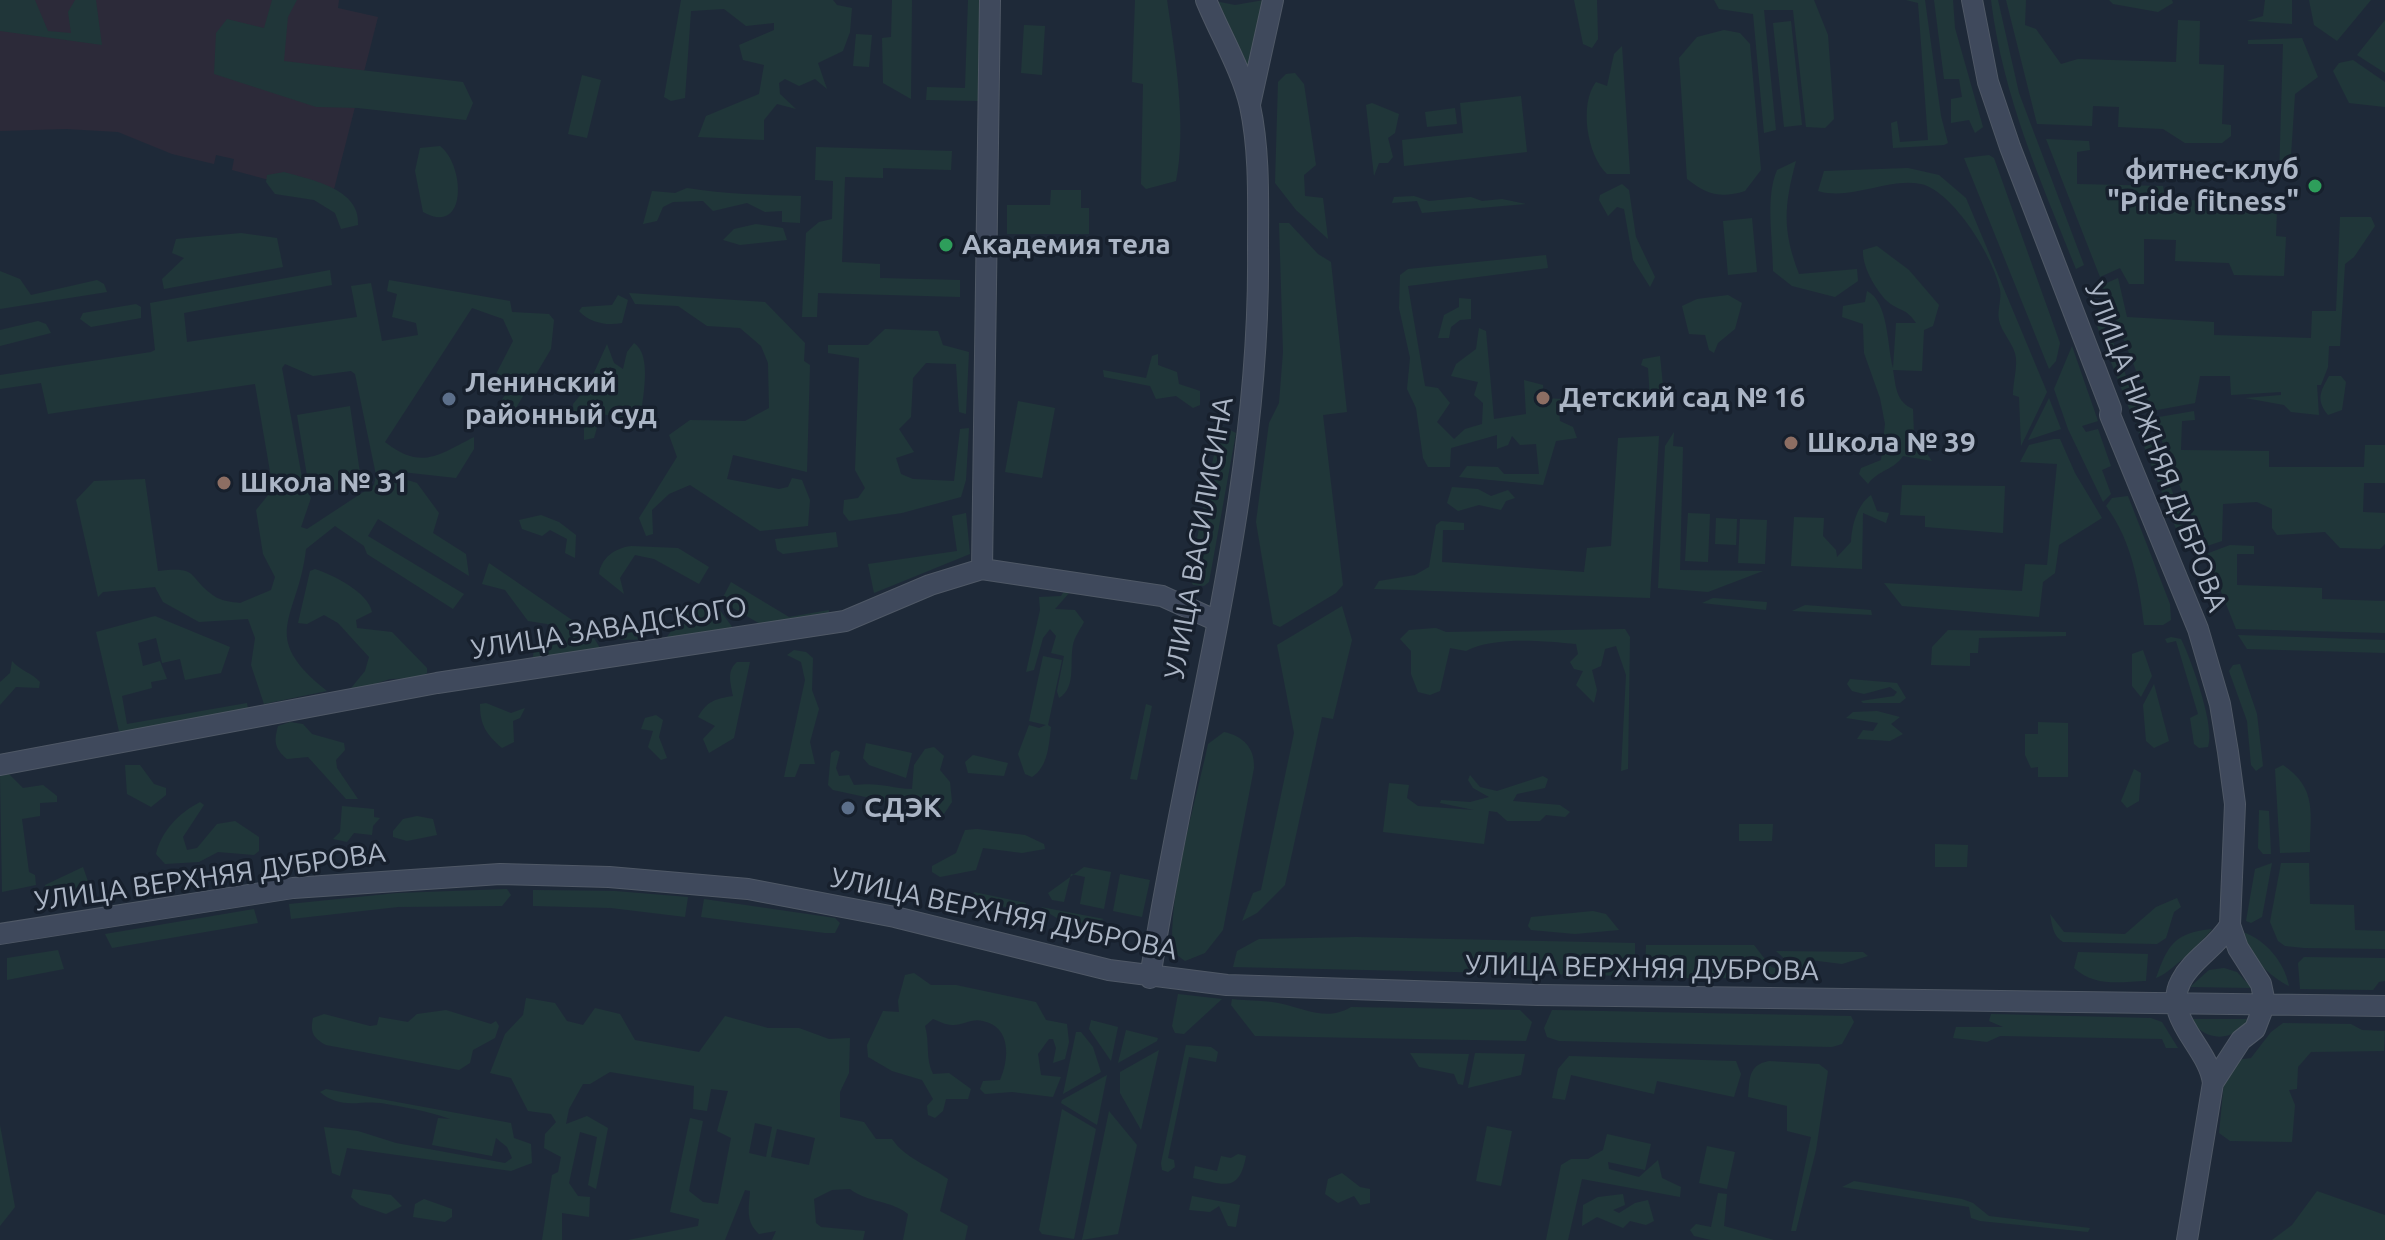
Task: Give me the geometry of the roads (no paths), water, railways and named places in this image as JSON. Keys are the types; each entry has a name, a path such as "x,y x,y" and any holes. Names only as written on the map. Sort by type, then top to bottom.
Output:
{"street":[{"path":"982,569 990,0"},
{"name":"УЛИЦА ВАСИЛИСИНА","path":"1206,0 1250,104"},
{"name":"УЛИЦА ВАСИЛИСИНА","path":"1150,978 1182,787 1217,621 1251,421 1259,297 1258,209 1250,104 1273,0"},
{"name":"УЛИЦА НИЖНЯЯ ДУБРОВА","path":"1972,0 1988,82 2010,147 2198,629 2220,704 2235,804 2230,925 2265,1003"},
{"name":"УЛИЦА ЗАВАДСКОГО","path":"0,765 406,688 845,621 930,585 982,569 1162,596 1217,621"},
{"name":"УЛИЦА ВЕРХНЯЯ ДУБРОВА","path":"0,934 301,887 500,874 609,877 748,889 895,917 1150,978 1227,985 1373,991 2385,1006"},
{"path":"2146,1004 2219,944 2230,925"},
{"path":"2187,1240 2213,1083 2211,1066 2187,1029 2176,1003 2177,990 2192,967 2217,957 2234,959 2293,1003 2248,1034"},
{"path":"2213,1083 2248,1034 2265,1003"},
{"name":"УЛИЦА ВЕРХНЯЯ ДУБРОВА","path":"2146,1004 2164,1010 2187,1029 2219,1046 2248,1034"}],"place":[{"name":"фитнес-клуб \"Pride fitness\"","path":"2315,186"},
{"name":"Академия тела","path":"946,245"},
{"name":"Детский сад № 16","path":"1543,398"},
{"name":"Ленинский районный суд","path":"449,399"},
{"name":"Школа № 39","path":"1791,443"},
{"name":"Школа № 31","path":"224,483"},
{"name":"СДЭК","path":"848,808"}]}
